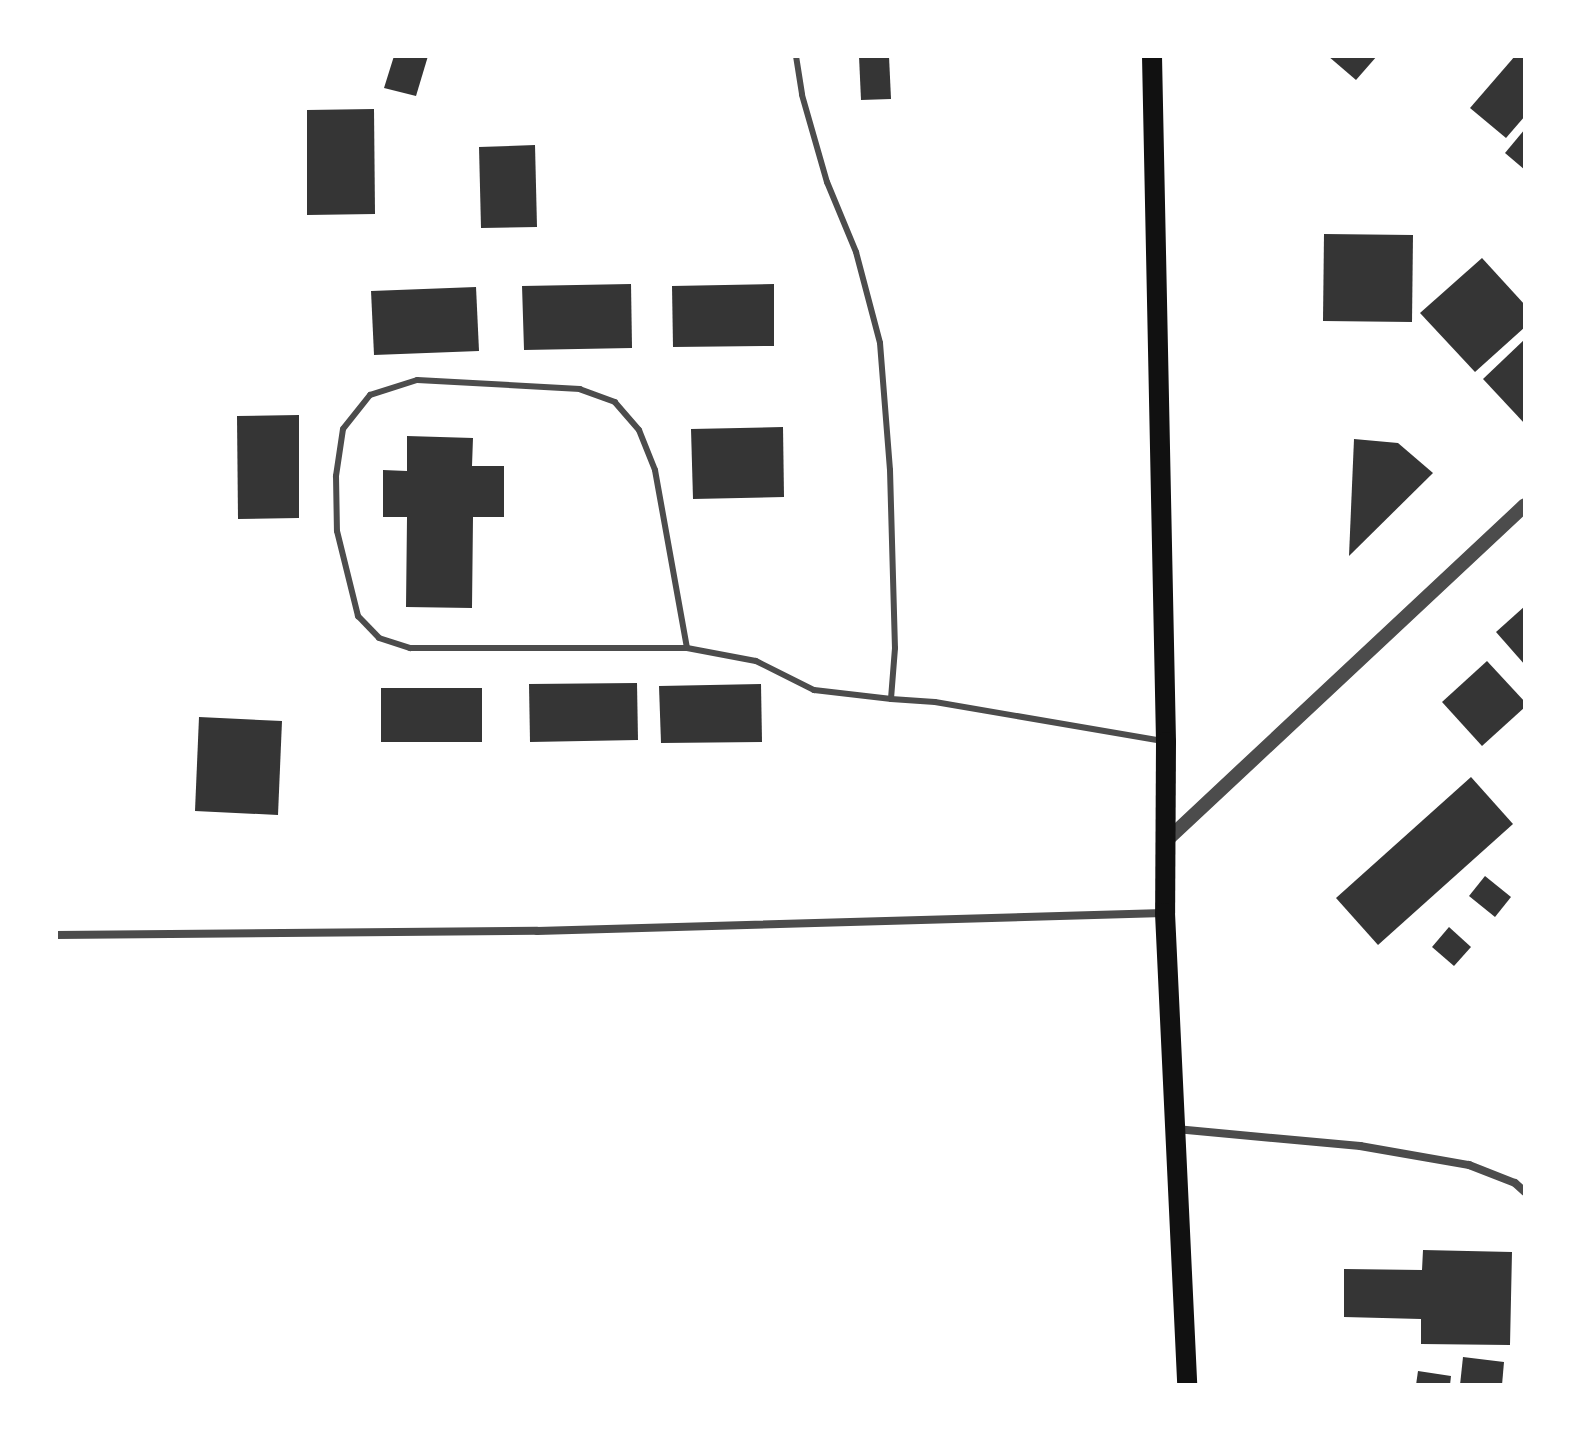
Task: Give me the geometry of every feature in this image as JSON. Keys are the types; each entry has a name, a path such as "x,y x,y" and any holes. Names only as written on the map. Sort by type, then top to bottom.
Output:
{"main road":[{"path":"1152,56 1166,742 1165,913 1187,1385"}],"street":[{"path":"1167,840 1525,505"},
{"path":"56,935 537,931 1165,913"},
{"path":"1175,1129 1360,1146 1469,1165 1515,1183 1525,1192"}],"lane":[{"path":"796,56 802,95 827,182 856,252 880,343 890,470 895,648 891,699"},
{"path":"687,648 655,470 639,430 615,402 580,389 417,380 370,395 343,429 336,476 337,531 358,616 379,638 410,648 687,648 756,661 814,690 935,702 1166,742"}],"building":[{"path":"394,56 428,56 416,96 384,88"},
{"path":"859,56 889,56 891,99 861,100"},
{"path":"1328,56 1377,56 1356,80"},
{"path":"1515,56 1525,56 1525,116 1506,138 1470,108"},
{"path":"374,109 375,214 307,215 307,110"},
{"path":"1525,129 1525,170 1505,153"},
{"path":"535,145 537,227 481,228 479,147"},
{"path":"1324,234 1413,235 1412,322 1323,321"},
{"path":"1482,258 1525,305 1525,327 1475,372 1420,313"},
{"path":"631,284 632,348 524,350 522,286"},
{"path":"774,284 774,346 673,347 672,286"},
{"path":"476,287 479,351 374,355 371,291"},
{"path":"1525,339 1525,424 1483,379"},
{"path":"299,415 299,518 238,519 237,416"},
{"path":"783,427 784,497 693,499 691,429"},
{"path":"407,436 473,438 472,466 504,466 504,517 473,517 472,608 406,607 407,517 383,517 383,470 407,471"},
{"path":"1354,439 1398,443 1433,473 1349,556"},
{"path":"1525,606 1525,665 1496,632"},
{"path":"1487,661 1525,702 1525,707 1482,746 1442,702"},
{"path":"637,683 638,740 530,742 529,684"},
{"path":"761,684 762,742 661,743 659,686"},
{"path":"381,688 482,688 482,742 381,742"},
{"path":"199,717 282,721 278,815 195,811"},
{"path":"1471,777 1513,824 1378,945 1336,898"},
{"path":"1485,876 1511,897 1495,917 1469,896"},
{"path":"1449,927 1471,947 1454,966 1432,947"},
{"path":"1423,1250 1512,1252 1510,1345 1421,1344 1421,1319 1344,1317 1344,1269 1422,1270"},
{"path":"1463,1357 1504,1362 1502,1385 1460,1385"},
{"path":"1418,1371 1451,1376 1450,1385 1416,1385"}]}
